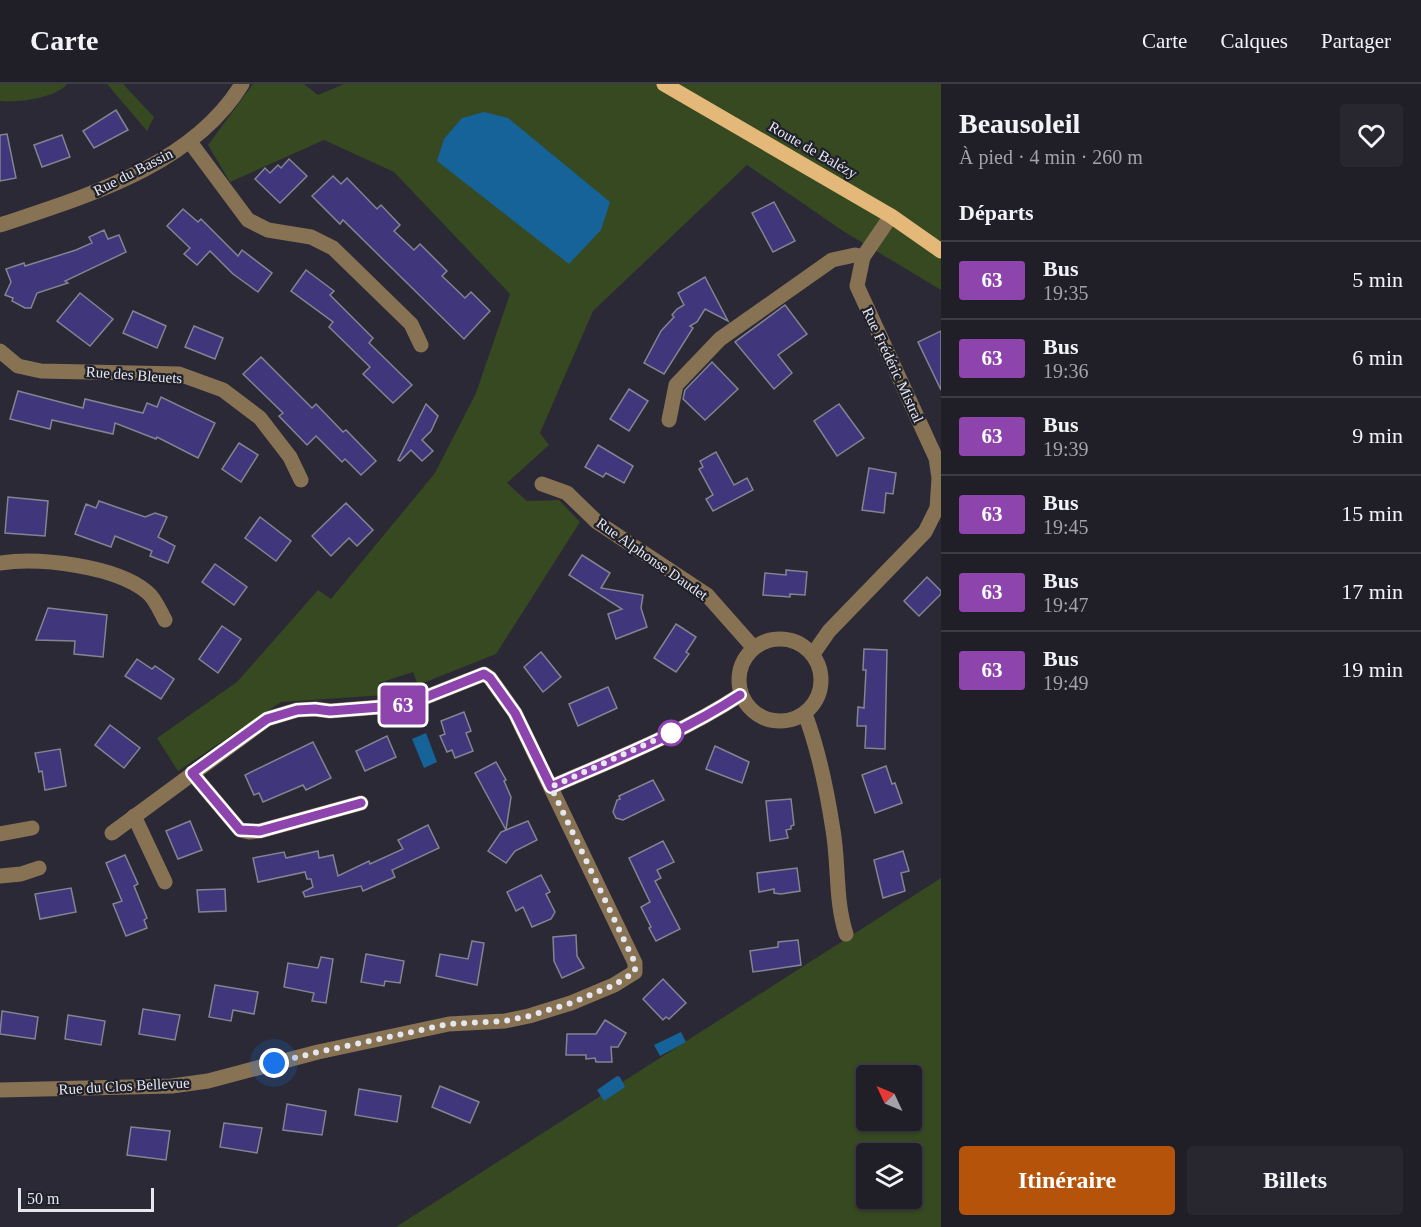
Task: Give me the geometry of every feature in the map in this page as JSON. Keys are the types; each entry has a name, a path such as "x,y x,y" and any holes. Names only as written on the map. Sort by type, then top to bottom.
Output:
{"main road":[{"name":"Route de Balézy","path":"664,84 891,216 941,251"}],"street":[{"name":"Rue du Bassin","path":"0,225 100,191 190,142 232,101 243,84"},
{"path":"190,142 248,220 268,230 311,237 333,248 411,324 421,345"},
{"name":"Rue Frédéric Mistral","path":"813,654 829,631 925,532 939,509 939,478 936,458 857,286 863,257 891,216"},
{"path":"669,420 676,385 720,339 832,260 855,255 863,257"},
{"name":"Rue des Bleuets","path":"0,351 18,366 41,371 180,375 223,390 260,418 290,457 301,480"},
{"name":"Rue Alphonse Daudet","path":"542,484 567,493 597,522 707,595 753,647"},
{"path":"0,563 18,560 41,562 110,573 148,593 165,620"},
{"path":"774,638 784,639 795,641 813,654 822,674 819,696 805,714 787,722 768,721 751,711 740,695 739,669 753,647 774,638"},
{"path":"112,833 267,719 297,710 330,711 406,705 484,674 490,678 515,713 551,787 666,735 720,708 740,695"},
{"path":"805,714 816,743 834,831 840,916 846,934"},
{"path":"192,773 240,830 249,832 361,803"},
{"name":"Rue du Clos Bellevue","path":"0,1090 172,1086 208,1081 318,1052 449,1024 505,1021 529,1016 571,1003 614,985 635,972 635,963 551,787"},
{"path":"134,816 165,882"},
{"path":"0,834 32,828"},
{"path":"0,876 21,874 39,868"}],"green space":[{"path":"0,84 67,84 62,89 45,96 26,100 0,101"},
{"path":"107,84 123,84 154,117 147,131"},
{"path":"253,84 304,84 318,95 344,84 941,84 941,290 843,231 747,165 593,311 540,433 549,445 507,483 527,501 559,500 580,522 496,654 418,685 413,672 379,683 386,695 281,702 178,771 157,738 237,682 318,590 331,599 435,473 476,393 510,294 394,172 324,140 230,182 208,145"},
{"path":"941,878 941,1227 396,1227"}],"water":[{"path":"484,112 508,118 610,202 601,230 569,264 437,161 444,139 462,118"},
{"path":"426,733 437,762 424,768 412,739"},
{"path":"681,1032 686,1042 660,1056 654,1045"},
{"path":"617,1076 620,1077 625,1087 604,1101 597,1090"}],"building":[{"path":"116,110 128,130 94,148 83,131"},
{"path":"7,134 16,178 0,181 0,135"},
{"path":"62,135 70,157 42,167 34,145"},
{"path":"289,159 307,176 280,203 255,179 265,168 270,173 278,165 281,168"},
{"path":"333,176 341,184 347,178 377,209 381,205 400,225 394,231 414,250 420,244 447,271 442,276 465,298 471,292 490,311 464,339 343,220 340,224 312,196"},
{"path":"774,202 795,241 773,252 752,213"},
{"path":"183,209 198,222 201,219 238,256 242,250 272,273 258,292 233,274 210,251 197,265 184,254 190,248 167,226"},
{"path":"104,230 108,239 119,235 126,252 65,281 68,283 37,293 31,308 25,308 12,301 13,298 5,295 11,282 6,269 24,263 25,266 76,250 92,243 89,237"},
{"path":"306,270 334,291 330,295 373,338 369,343 412,385 393,403 363,374 370,367 329,327 333,322 291,291"},
{"path":"705,277 728,321 705,309 697,322 690,326 693,328 664,374 644,363 661,331 674,317 672,315 684,305 678,293"},
{"path":"80,293 113,319 90,346 57,321"},
{"path":"785,305 807,334 778,355 792,373 774,389 735,342"},
{"path":"133,311 166,326 157,348 123,333"},
{"path":"194,326 223,338 215,359 185,347"},
{"path":"941,331 941,390 918,342"},
{"path":"261,357 312,408 316,404 343,432 346,430 376,461 361,475 345,459 342,462 316,436 307,445 279,416 283,413 243,374"},
{"path":"712,362 738,389 705,420 683,399 685,390"},
{"path":"629,389 648,401 629,431 610,419"},
{"path":"18,391 83,408 85,399 143,413 147,403 157,407 161,397 215,423 198,458 157,437 156,439 115,423 113,434 52,420 50,429 10,419"},
{"path":"426,404 438,416 431,431 422,440 433,451 422,461 411,450 400,461 398,460"},
{"path":"839,404 864,438 837,456 814,421"},
{"path":"239,443 258,455 241,482 222,469"},
{"path":"598,445 633,466 624,483 606,473 603,477 585,467"},
{"path":"716,452 734,485 747,478 753,490 713,511 706,499 713,495 699,469 703,467 700,461"},
{"path":"869,468 896,473 893,494 886,493 884,513 862,510"},
{"path":"8,497 48,501 45,536 5,533"},
{"path":"99,501 145,517 155,513 167,517 158,537 175,546 168,563 150,556 152,551 115,536 111,547 75,534 86,504 96,508"},
{"path":"346,503 373,530 357,546 349,538 331,556 312,536"},
{"path":"260,517 291,541 276,561 245,538"},
{"path":"582,555 610,573 601,588 643,595 641,608 647,627 616,639 608,614 622,609 569,575"},
{"path":"215,564 247,587 234,605 202,582"},
{"path":"786,570 807,572 805,595 790,594 790,597 763,595 765,573 786,575"},
{"path":"927,577 941,591 941,594 919,616 904,601"},
{"path":"48,608 107,615 103,657 74,654 75,641 36,640"},
{"path":"676,624 696,637 686,652 689,654 676,672 654,658"},
{"path":"222,626 241,639 218,673 199,659"},
{"path":"864,649 887,650 885,749 865,748 866,726 857,726 858,707 864,708 866,670 863,670"},
{"path":"541,652 561,677 543,692 524,667"},
{"path":"137,659 152,669 155,666 174,679 161,699 125,676"},
{"path":"608,687 617,708 578,726 569,704"},
{"path":"464,712 471,731 466,733 473,751 455,758 452,750 447,752 440,736 445,734 441,721"},
{"path":"110,725 140,748 124,768 95,745"},
{"path":"387,736 396,757 365,771 356,751"},
{"path":"313,742 331,778 306,790 303,785 263,802 259,793 254,795 245,775"},
{"path":"715,746 749,762 742,783 706,769"},
{"path":"60,749 66,786 45,790 42,771 39,772 35,753"},
{"path":"496,762 506,780 504,781 511,797 506,830 475,773"},
{"path":"886,766 902,803 875,813 862,775"},
{"path":"653,780 664,800 623,820 616,818 613,812 617,800 620,799 619,796"},
{"path":"791,799 794,825 791,829 786,830 788,838 770,841 766,801"},
{"path":"190,821 202,850 178,859 166,831"},
{"path":"528,821 537,840 515,851 506,863 488,851 501,832"},
{"path":"428,825 439,848 392,870 395,877 363,891 361,886 305,897 303,892 313,887 311,879 307,879 305,872 258,882 253,858 284,852 286,858 318,851 319,858 333,855 338,876 369,861 370,864 403,849 398,840"},
{"path":"663,841 674,862 657,870 661,878 655,881 680,929 656,941 641,907 650,902 629,858"},
{"path":"903,851 909,871 901,873 905,891 883,898 874,860"},
{"path":"125,855 138,884 134,886 147,918 144,920 147,928 126,936 113,904 122,901 106,863"},
{"path":"797,868 800,891 781,894 774,893 774,889 759,892 757,873"},
{"path":"541,875 550,892 546,894 555,912 551,919 532,927 523,907 516,911 507,892"},
{"path":"71,888 76,912 40,919 35,894"},
{"path":"225,889 226,911 199,912 197,890"},
{"path":"576,935 577,956 584,968 562,978 554,961 553,937"},
{"path":"798,940 801,965 753,972 750,951 778,947 778,942"},
{"path":"472,941 484,943 477,985 436,976 440,954 468,959"},
{"path":"366,954 404,961 400,983 385,981 384,986 361,982"},
{"path":"321,957 333,959 326,1003 312,1001 314,993 284,987 288,963 318,968"},
{"path":"663,979 686,1003 669,1019 666,1017 663,1020 643,999"},
{"path":"215,985 258,992 254,1014 233,1010 231,1021 209,1017"},
{"path":"143,1009 180,1015 175,1040 139,1034"},
{"path":"2,1011 38,1017 35,1039 0,1034"},
{"path":"68,1015 105,1021 101,1045 65,1039"},
{"path":"605,1020 626,1033 618,1047 611,1047 612,1062 596,1062 595,1058 586,1059 586,1055 566,1055 567,1034 596,1034"},
{"path":"440,1086 479,1102 470,1123 432,1107"},
{"path":"359,1089 401,1096 397,1122 355,1115"},
{"path":"287,1104 326,1111 322,1135 283,1130"},
{"path":"224,1123 262,1128 257,1153 220,1147"},
{"path":"131,1127 170,1131 166,1160 127,1155"}],"bus line":[{"name":"63","path":"361,803 249,832 240,830 192,773 267,719 297,710 330,711 406,705 484,674 490,678 515,713 551,787 666,735 720,708 740,695"}],"route":[{"path":"274,1063 449,1024 505,1021 529,1016 571,1003 614,985 635,972 635,963 551,787 671,733"}]}
